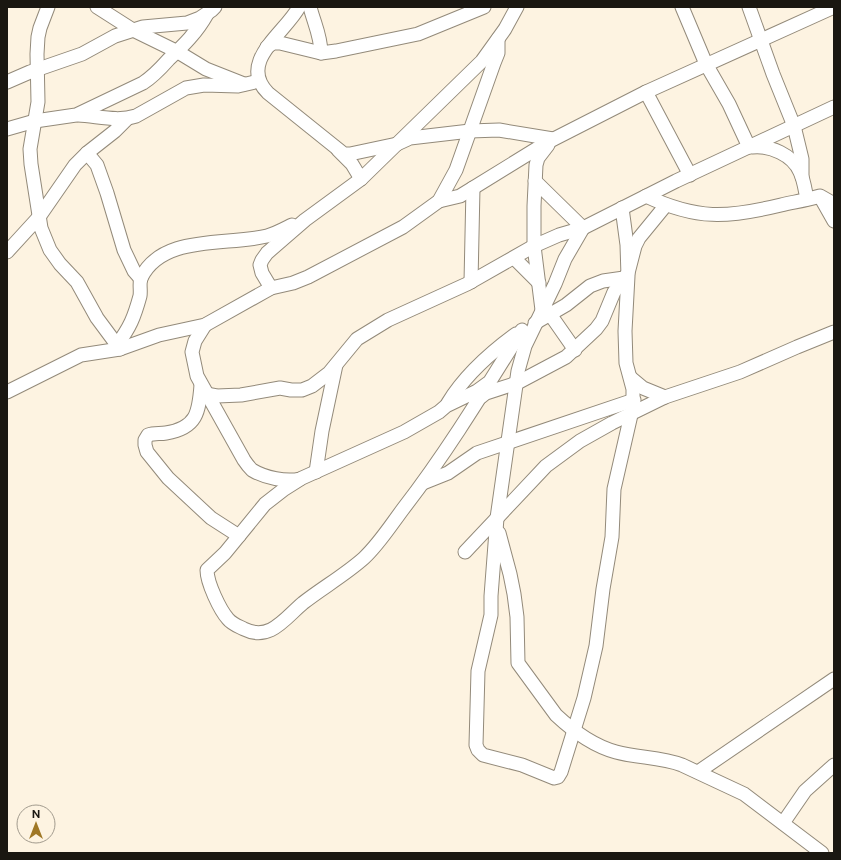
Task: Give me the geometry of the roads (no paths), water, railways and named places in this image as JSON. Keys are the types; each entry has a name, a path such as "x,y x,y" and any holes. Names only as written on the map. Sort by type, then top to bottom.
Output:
{"street":[{"path":"48,7 40,28 37,54 38,102 30,149 31,164 43,236 50,250 76,282 97,318 119,347"},
{"path":"97,7 133,30 178,52 206,69 244,85"},
{"path":"299,7 294,16 267,47 260,59 258,73 259,81 268,93 344,154 397,144 410,138 470,131 499,130 553,139"},
{"path":"310,7 321,43 321,53"},
{"path":"267,47 273,43 280,43 321,53 352,48 418,34 484,7"},
{"path":"271,288 262,272 260,265 267,253 304,220 361,179 482,61 505,29 517,7"},
{"path":"682,7 706,64 729,104 749,147"},
{"path":"750,7 772,74 794,126 802,158 802,177"},
{"path":"7,392 81,355 205,325 271,288 293,283 331,266 403,227 439,201 460,196 553,139 646,92 834,7"},
{"path":"7,82 37,69 82,54 115,36 142,27 187,23 200,18 211,10"},
{"path":"76,116 149,79 178,52 200,26 211,10"},
{"path":"439,201 456,170 498,53 498,39"},
{"path":"7,129 35,120 76,116 119,120 127,119 136,116 186,88 204,85 231,87 259,81"},
{"path":"646,92 690,175"},
{"path":"204,390 217,396 241,395 280,388 302,390 312,386 329,373 358,339 388,320 471,282 534,246 559,235 583,228 646,196 834,107"},
{"path":"7,252 39,216 70,171 87,153 115,131 127,119"},
{"path":"553,139 538,158 535,181 534,246 537,282 545,310 574,350"},
{"path":"749,147 760,146 772,148 791,159 814,198 834,221"},
{"path":"338,150 352,164 361,179"},
{"path":"87,153 97,165 124,250 134,271 141,279"},
{"path":"535,181 583,228"},
{"path":"471,282 473,188"},
{"path":"646,196 666,205 702,214 722,215 744,213 814,198 834,204"},
{"path":"478,399 486,393 516,384 566,357 600,324 614,292 626,275 639,238 666,205"},
{"path":"583,228 565,259 550,293 545,310 536,322 521,357 497,522 491,596 491,615 478,671 476,745 478,750 483,755 522,766 554,778 558,777 561,772 584,698 596,646 603,589 612,537 614,489 634,400 631,378 626,363 627,245 622,208"},
{"path":"119,347 130,328 134,317 140,293 141,279 151,265 167,252 196,245 267,236 304,220"},
{"path":"514,258 550,293"},
{"path":"545,310 572,301 590,286 626,275"},
{"path":"446,406 457,389 478,365 494,350 536,322"},
{"path":"205,325 195,341 192,352 197,376 244,460 252,469 263,475 287,479 302,478"},
{"path":"488,383 477,391 446,406 439,412 404,432 302,478 274,496 265,504 225,553 207,570 207,575 219,605 231,622 247,630 266,632 286,620 302,604 363,559 378,542 447,449 522,330"},
{"path":"465,552 497,522 546,466 580,441 612,423 665,397 740,372 834,332"},
{"path":"316,472 322,431 336,363"},
{"path":"631,378 643,388 665,397"},
{"path":"204,390 197,415 189,424 177,431 148,435 145,440 145,445 147,452 168,478 211,518 239,536"},
{"path":"423,483 444,474 477,453 634,400"},
{"path":"444,474 447,449"},
{"path":"497,522 514,594 517,617 518,663 556,715 590,740 615,752 672,761 744,794 822,853"},
{"path":"698,772 834,679"},
{"path":"784,823 805,791 834,765"}]}
